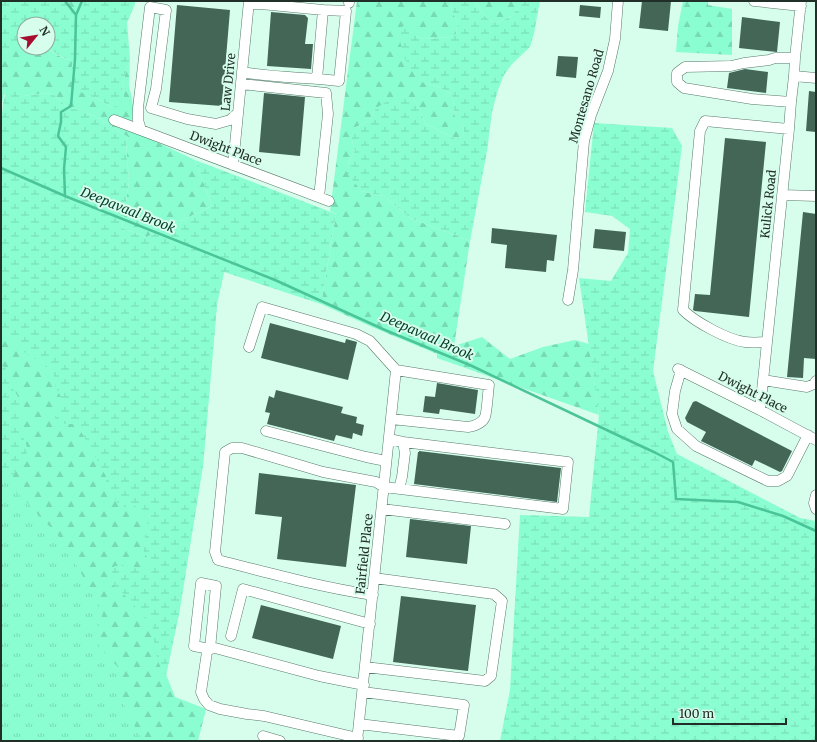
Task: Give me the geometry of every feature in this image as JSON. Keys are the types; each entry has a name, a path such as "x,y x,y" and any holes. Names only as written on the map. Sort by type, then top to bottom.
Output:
{"street":[{"name":"Montesano Road","path":"568,300 573,270 584,141 591,115 608,71 615,39 618,1"},
{"path":"754,1 801,3"},
{"path":"242,72 339,82 346,11 249,2"},
{"name":"Law Drive","path":"233,165 249,2"},
{"name":"Kulick Road","path":"760,410 801,3"},
{"path":"141,130 138,120 138,108 150,7 166,10 156,88 151,108 187,119 216,124 230,120 238,113"},
{"path":"317,79 323,10"},
{"path":"791,102 752,99 684,88 677,82 677,74 685,67 731,66 775,58 795,58"},
{"path":"794,76 816,78"},
{"path":"241,84 326,93 328,114 319,197"},
{"name":"Dwight Place","path":"114,120 328,201"},
{"path":"767,342 744,342 731,338 688,315 683,310 700,131 705,121 789,129"},
{"path":"782,195 816,196"},
{"path":"249,347 262,307 356,334 370,341 396,370 489,385 485,417 479,424 474,426 468,427 391,419"},
{"name":"Dwight Place","path":"680,369 760,410 812,437 787,476 778,481 768,481 696,446 677,429 672,414 680,369"},
{"name":"Fairfield Place","path":"357,739 360,724 396,370"},
{"path":"763,380 806,387 814,384 816,381"},
{"path":"266,431 386,461"},
{"path":"373,594 316,584 218,560 215,552 226,452 232,448 242,448 323,472 376,482 384,487 563,509 568,462 389,439"},
{"path":"399,489 406,453 403,442"},
{"path":"816,495 814,503 816,508"},
{"path":"382,509 505,524"},
{"path":"365,667 485,681 491,676 502,601 494,594 374,578"},
{"path":"357,739 264,716 240,713 209,705 201,692 208,652 210,649 216,586 202,583 194,646 210,649 215,648 363,688 464,705 459,736 360,724"},
{"path":"231,636 243,589 370,624"},
{"path":"263,736 280,741"}],"green space":[{"path":"1,1 63,1 75,14 79,14 85,1 135,1 127,23 130,59 122,85 124,99 119,106 113,108 72,87 72,60 56,53 56,16 16,16 16,42 11,51 1,53"},
{"path":"63,1 85,1 80,14 75,14"},
{"path":"357,1 458,1 451,4 452,11 458,23 456,34 451,37 424,39 416,36 424,83 436,86 450,93 453,98 455,117 462,125 464,131 462,137 456,139 426,124 414,99 376,108 369,121 356,127 352,141 355,151 347,165 361,191 384,196 410,218 470,241 454,346 482,337 510,359 543,347 575,340 589,344 599,415 437,358 437,354 321,304 336,214 330,211"},
{"path":"458,1 475,1 486,17 496,23 510,17 524,1 540,1 530,47 512,64 504,75 498,90 492,112 487,151 470,241 410,218 384,196 361,191 347,173 347,165 355,151 352,141 352,133 356,127 369,121 376,108 391,99 406,97 414,99 426,124 456,139 462,137 464,131 462,125 455,118 453,98 450,93 436,86 424,83 415,76 405,59 398,34 400,28 409,23 416,36 424,39 451,37 456,34 458,23 452,11 451,3"},
{"path":"475,1 524,2 510,17 496,23 486,17"},
{"path":"683,1 708,1 708,5 732,9 732,55 676,52 678,26"},
{"path":"16,42 16,56 56,56 56,54 72,60 88,96 98,99 113,108 124,99 122,85 130,59 129,85 133,105 131,130 195,160 212,206 147,237 122,228 129,182 126,142 128,137 95,116 66,106 53,94 45,93 23,96 4,95 1,117 1,53 6,53 13,49"},
{"path":"15,88 20,90 23,96 45,93 53,94 66,106 95,116 128,137 126,142 129,182 122,228 147,237 212,206 195,160 336,214 321,304 224,272 217,304 203,465 179,614 166,675 157,657 152,622 141,616 133,602 110,582 113,567 121,565 152,572 152,563 144,553 143,544 149,527 142,509 135,506 130,508 123,507 118,504 106,484 106,476 77,424 61,424 56,421 55,417 60,407 61,397 56,388 54,375 48,367 21,350 7,332 1,329 1,117 5,96 10,90"},
{"path":"594,123 672,128 682,146 653,371 668,432 677,454 800,518 816,521 816,741 500,741 510,690 520,515 589,517 599,415 579,278 611,281 628,253 630,229 612,216 585,212"},
{"path":"1,177 224,272 217,304 203,465 179,614 166,675 175,697 170,741 1,741"},
{"path":"1,329 7,332 21,350 48,367 54,375 56,388 61,396 60,407 55,417 61,424 77,424 106,476 106,484 130,508 135,506 142,509 149,527 143,544 144,553 152,563 152,572 121,565 113,567 110,582 133,603 141,616 152,622 155,651 175,697 206,709 198,741 143,741 121,698 117,666 94,639 103,613 80,571 57,534 1,476 1,472 13,475 28,450 21,430 20,416 22,404 7,377 5,368 1,366"},
{"path":"1,366 5,367 7,378 22,404 20,416 21,430 28,450 21,467 13,475 1,472"}],"building":[{"path":"642,1 671,1 668,31 639,28"},
{"path":"177,5 230,10 222,106 169,102"},
{"path":"580,5 601,7 600,18 579,16"},
{"path":"271,12 305,15 308,18 305,44 313,44 311,69 267,66"},
{"path":"742,17 780,22 777,52 739,48"},
{"path":"558,56 578,57 576,78 556,76"},
{"path":"745,69 768,72 766,93 727,88 729,73"},
{"path":"809,91 816,92 816,132 806,131"},
{"path":"264,93 305,97 300,156 259,152"},
{"path":"725,138 766,142 749,317 693,310 695,294 710,295"},
{"path":"803,212 816,214 816,359 804,358 803,378 787,377"},
{"path":"492,228 557,235 554,261 547,260 546,272 505,268 507,245 491,243"},
{"path":"595,229 626,232 624,251 593,248"},
{"path":"270,323 345,343 346,339 357,342 348,380 261,358"},
{"path":"437,383 478,390 475,414 440,409 439,414 423,412 425,396 435,397"},
{"path":"276,390 343,407 341,413 357,417 356,423 364,425 362,436 353,433 352,439 336,435 334,441 267,424 270,413 265,412 269,396 274,398"},
{"path":"696,401 792,451 782,471 780,472 755,460 752,466 701,441 706,432 687,422 685,418 693,402"},
{"path":"419,451 561,468 557,502 414,484"},
{"path":"259,473 356,485 346,567 277,559 282,517 255,514"},
{"path":"410,519 471,526 467,564 406,557"},
{"path":"401,596 476,605 468,671 393,662"},
{"path":"261,605 341,626 333,659 252,638"}],"waterway":[{"path":"65,1 76,15 75,59 71,106 61,112 61,122 58,136 66,147 64,169 65,196"},
{"path":"76,15 82,1"},
{"name":"Deepavaal Brook","path":"1,168 65,196 275,280 385,330 472,366 656,453 673,462 676,499 738,502 783,516 816,531"}]}
